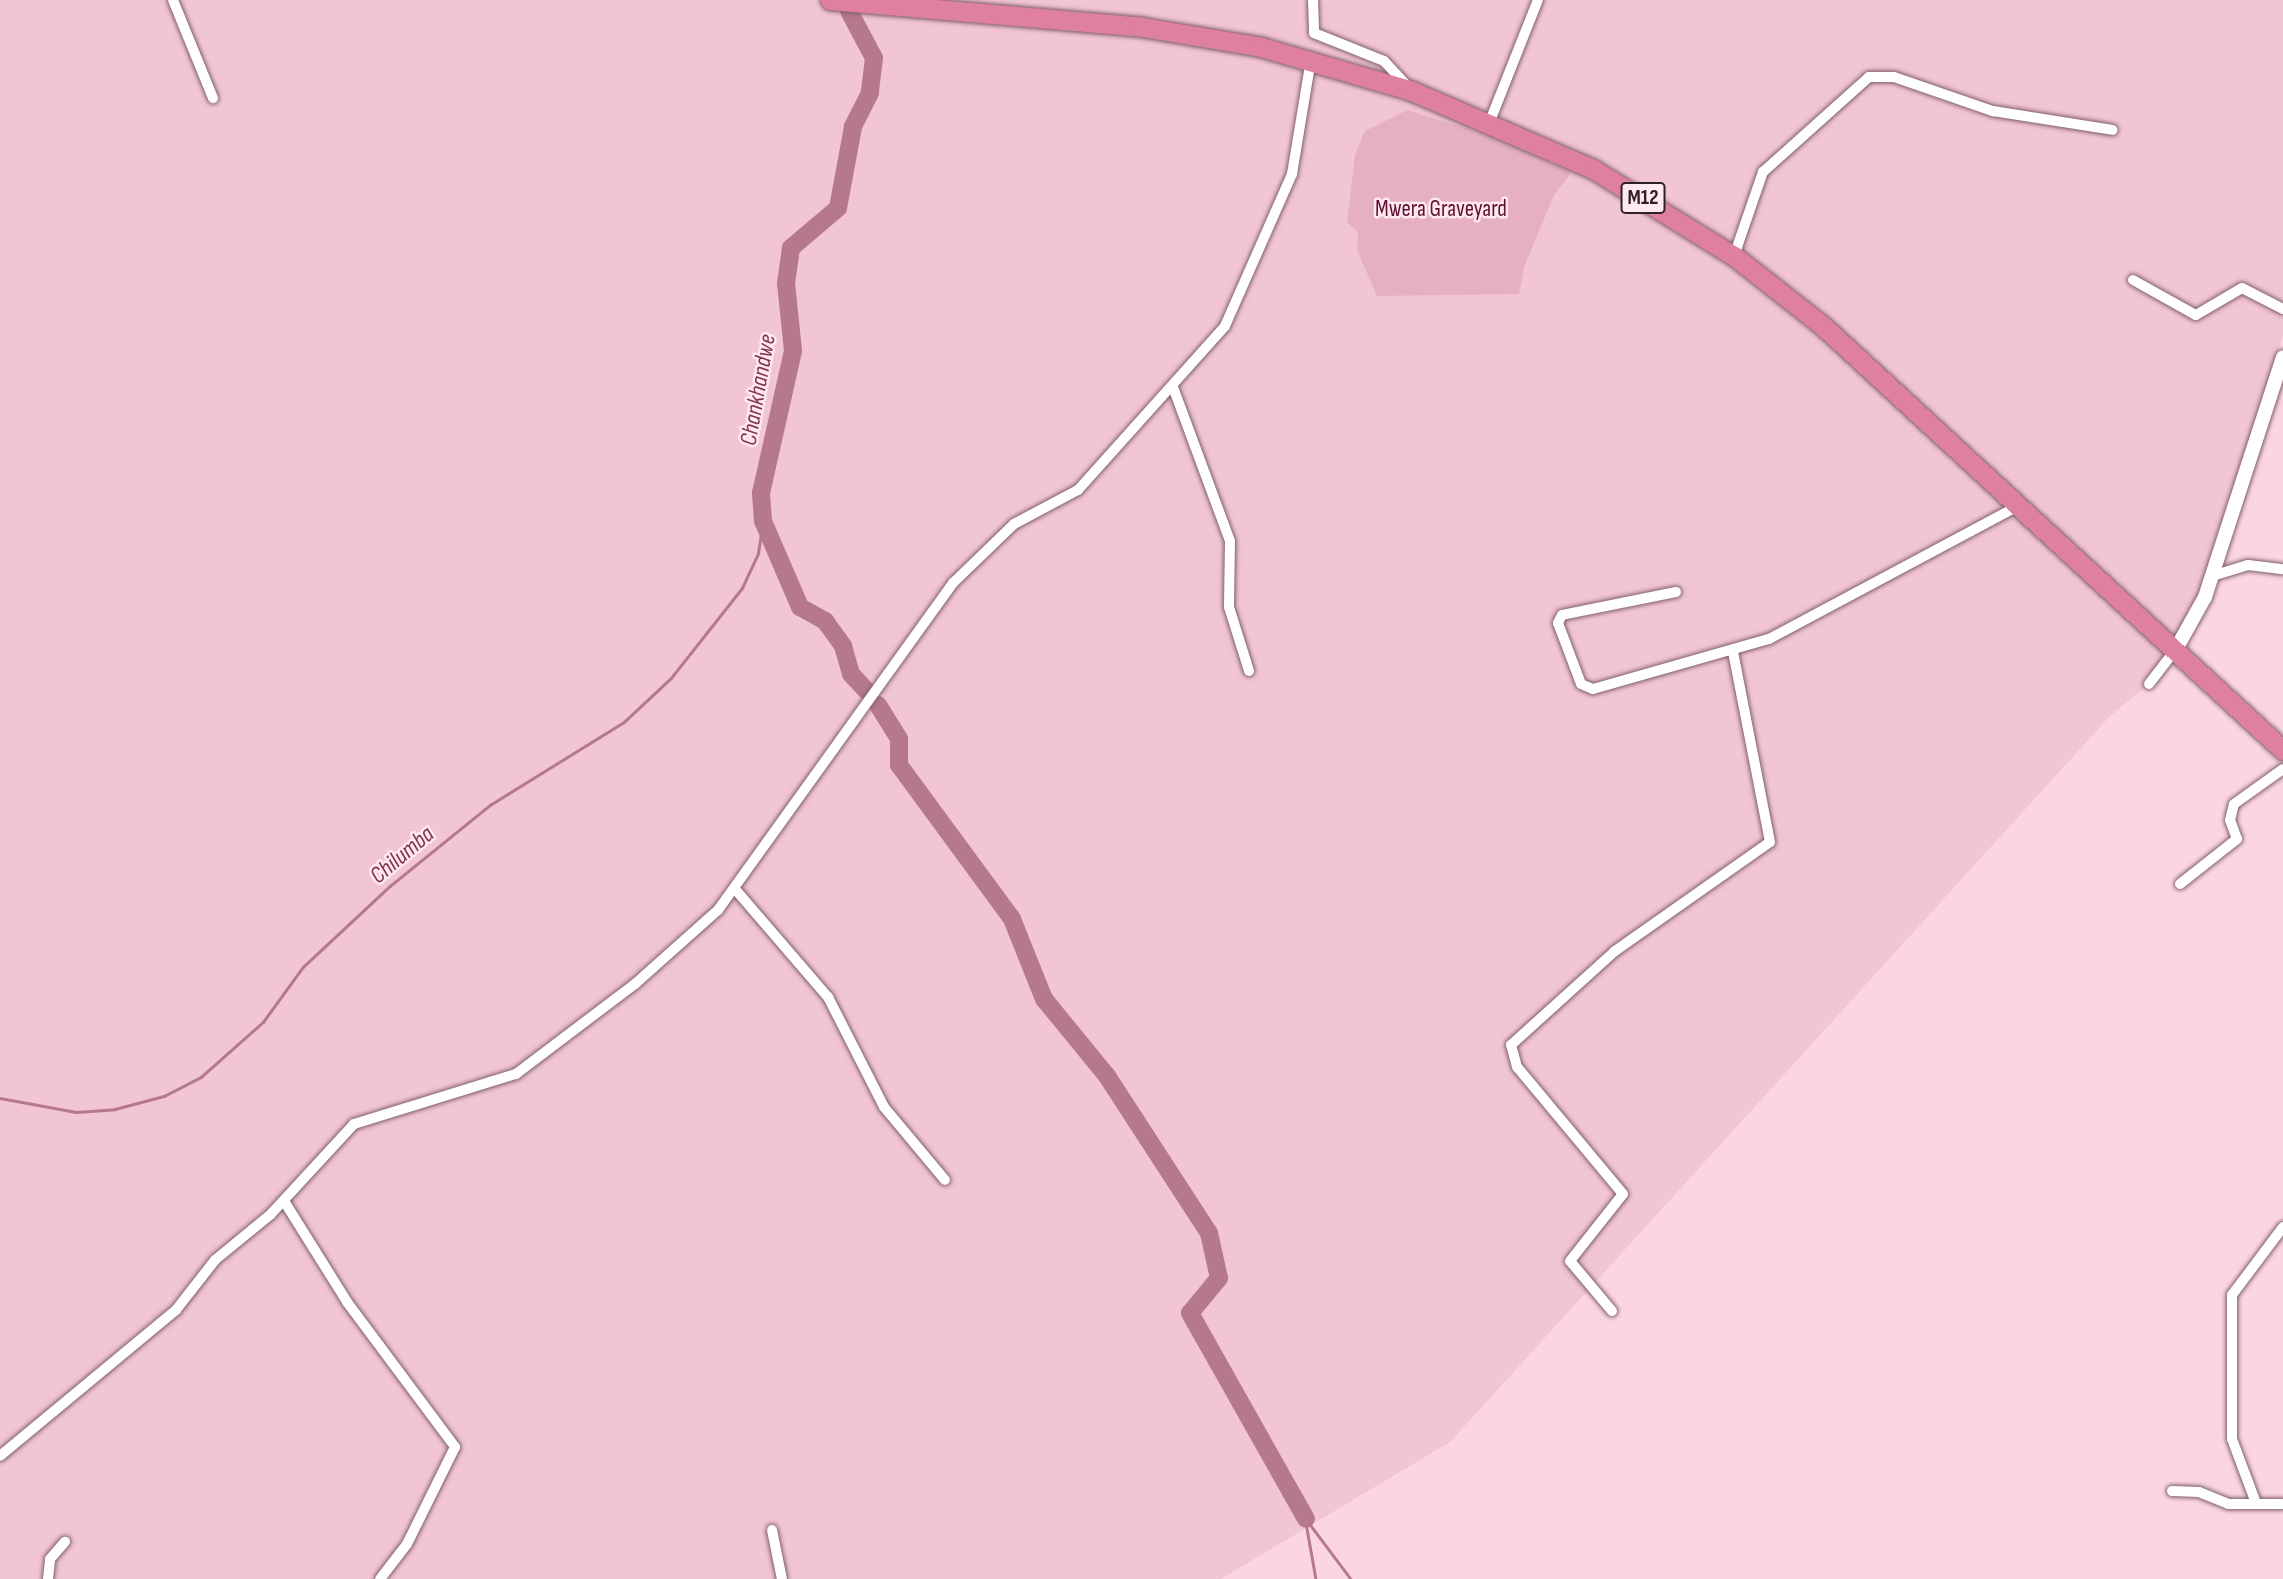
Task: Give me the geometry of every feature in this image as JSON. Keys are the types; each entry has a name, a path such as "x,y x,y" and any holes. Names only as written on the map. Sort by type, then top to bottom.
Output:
{"highway":[{"name":"M12","path":"830,0 1142,27 1311,59 1412,91 1490,121 1593,169 1734,256 1823,326 2283,750"}],"street":[{"path":"173,0 213,97"},
{"path":"1313,0 1314,33 1384,61 1412,91"},
{"path":"1490,121 1538,0"},
{"path":"0,1456 176,1310 225,1250 284,1200 355,1124 525,1068 635,984 736,888 953,583 1014,524 1078,490 1225,326 1271,233 1302,141 1311,59"},
{"path":"1734,256 1763,172 1869,77 1894,77 1993,111 2113,130"},
{"path":"2133,280 2196,315 2242,288 2283,309"},
{"path":"2150,684 2176,649 2212,576 2283,357"},
{"path":"1173,387 1230,541 1229,607 1249,671"},
{"path":"1676,592 1562,615 1558,623 1581,684 1594,689 1733,651 1807,622 2020,505"},
{"path":"2212,576 2248,565 2283,569"},
{"path":"1612,1311 1570,1261 1623,1194 1517,1067 1511,1045 1615,951 1770,842 1733,651"},
{"path":"2180,884 2237,839 2230,820 2234,804 2283,769"},
{"path":"736,888 828,997 884,1107 945,1180"},
{"path":"284,1200 355,1313 455,1447 407,1544 380,1579"},
{"path":"2256,1503 2229,1419 2236,1391 2232,1296 2283,1227"},
{"path":"2172,1491 2256,1503 2283,1504"},
{"path":"772,1530 782,1579"},
{"path":"48,1579 50,1559 65,1542"}],"shaded area":[{"path":"0,0 2283,0 2283,337 2188,630 2144,679 2149,684 2110,716 1450,1442 1221,1579 0,1579"}],"green space":[{"name":"Mwera Graveyard","path":"1407,110 1488,135 1571,173 1554,195 1524,267 1519,294 1377,296 1357,250 1358,232 1347,222 1355,155 1365,131"}],"waterway":[{"name":"Chankhandwe","path":"849,11 874,58 870,93 853,127 838,208 791,248 786,283 793,351 761,493 763,521 800,607 825,621 843,646 851,674 867,691"},
{"name":"Chilumba","path":"0,1098 76,1112 115,1109 164,1096 201,1077 263,1022 303,967 390,886 490,805 624,722 671,678 742,588 758,553 763,521"},
{"path":"878,705 899,739 899,765 1012,919 1044,999 1107,1076 1209,1233 1219,1278 1190,1313 1306,1519"},
{"path":"1306,1519 1351,1579"},
{"path":"1306,1523 1316,1579"}]}
